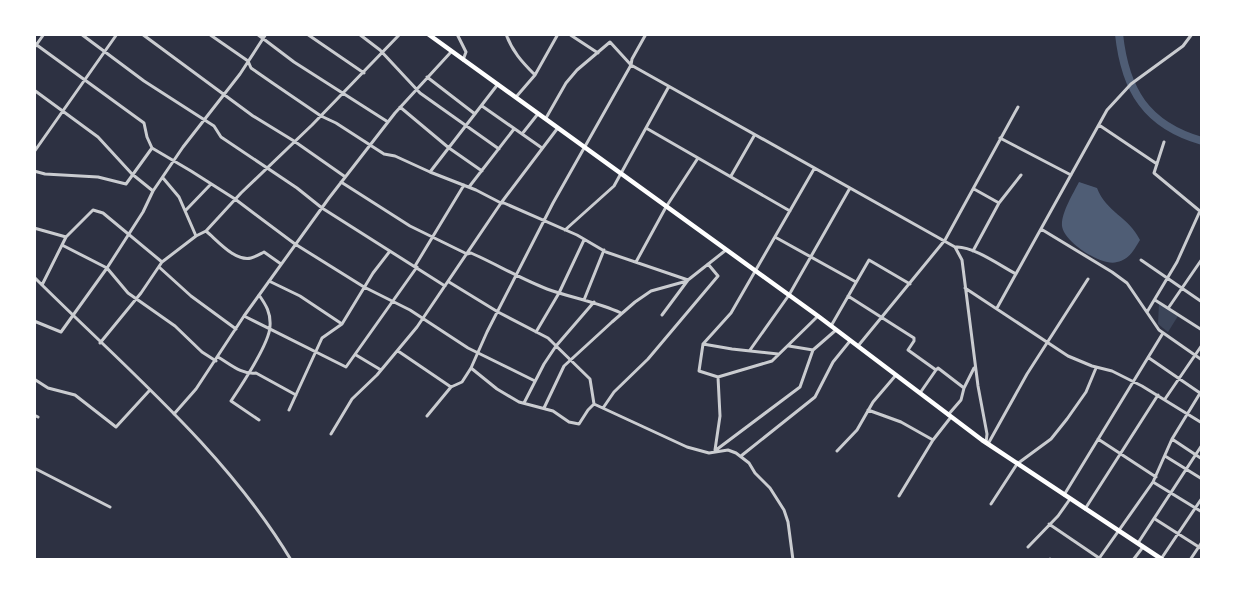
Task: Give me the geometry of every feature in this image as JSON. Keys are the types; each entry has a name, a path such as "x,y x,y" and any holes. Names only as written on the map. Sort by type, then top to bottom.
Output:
{"highway":[{"path":"428,34 516,97 545,121 818,316 987,443 1162,559"}],"street":[{"path":"44,34 36,45 144,123 152,148 211,184 295,244 364,287 394,302 478,352 535,381"},
{"path":"81,34 144,81 214,126 221,137 297,188 322,208 445,286"},
{"path":"34,152 117,34"},
{"path":"142,34 253,116 294,141 345,177"},
{"path":"209,34 248,61 250,68 321,116 384,154 395,156 469,187 544,220 604,250 688,280"},
{"path":"257,34 294,62 387,122"},
{"path":"34,321 62,332 107,268 174,160 225,94 266,34"},
{"path":"307,34 364,73"},
{"path":"359,34 383,54 416,88 499,149"},
{"path":"100,343 162,262 206,231 266,168 383,54 400,34"},
{"path":"457,34 466,52 463,60"},
{"path":"506,34 520,61 535,75"},
{"path":"516,97 535,75 558,34"},
{"path":"569,34 598,53"},
{"path":"426,416 451,387 462,382 471,368 544,220 646,34"},
{"path":"997,308 1098,125 1120,94 1157,63 1183,46 1192,34"},
{"path":"545,121 566,83 577,70 610,42 613,35"},
{"path":"610,42 631,65 955,247 962,260 987,443"},
{"path":"174,414 196,389 244,316 341,182 400,106 451,51"},
{"path":"427,77 475,114"},
{"path":"430,172 498,84"},
{"path":"565,230 607,193 621,175 669,87"},
{"path":"34,90 98,137 132,174 153,191"},
{"path":"482,105 542,148"},
{"path":"400,106 449,148 482,171"},
{"path":"858,346 945,240 1018,107"},
{"path":"522,134 537,115"},
{"path":"1098,125 1157,164"},
{"path":"646,128 790,211"},
{"path":"469,187 514,129"},
{"path":"331,434 352,399 398,351 422,319 501,203 557,129"},
{"path":"730,176 754,136"},
{"path":"1000,138 1071,175"},
{"path":"1147,312 1186,244 1201,211 1154,173 1164,142"},
{"path":"34,171 45,174 98,177 126,184 152,148"},
{"path":"636,262 666,207 698,158"},
{"path":"814,169 731,313 703,344 699,371 718,377 772,361 818,316"},
{"path":"973,251 999,203 1021,175"},
{"path":"163,178 179,197 196,236"},
{"path":"341,182 410,226 467,254 471,253 559,293 594,302 621,313"},
{"path":"186,210 211,184"},
{"path":"244,316 346,367 394,302 464,185"},
{"path":"750,350 789,295 850,188"},
{"path":"974,189 999,203"},
{"path":"42,285 66,237 93,210 104,213 162,262"},
{"path":"34,228 66,237"},
{"path":"1041,229 1128,284 1163,333 1202,360"},
{"path":"206,231 235,255 251,258 264,252 281,264"},
{"path":"775,237 856,282"},
{"path":"536,332 559,293 584,240"},
{"path":"62,245 107,268 119,284 175,326 202,352 249,374 256,373 296,395"},
{"path":"955,247 964,247 1016,274"},
{"path":"584,300 604,250"},
{"path":"662,315 688,280 726,250"},
{"path":"289,410 322,338 342,324 364,287 390,251"},
{"path":"1169,308 1202,259"},
{"path":"831,326 869,260 910,284"},
{"path":"1141,260 1202,302"},
{"path":"603,408 614,392 648,359 718,276 708,264"},
{"path":"159,267 191,296 236,329"},
{"path":"1196,267 1202,271"},
{"path":"34,278 174,414 238,485 273,531 291,560"},
{"path":"987,443 1088,279"},
{"path":"544,408 564,366 621,313 651,291 688,280"},
{"path":"269,281 300,296 342,324"},
{"path":"448,281 498,312 548,338 590,379 594,404"},
{"path":"964,287 1068,356 1133,381 1202,423"},
{"path":"259,295 268,307 271,328 249,374 231,402 260,420"},
{"path":"848,296 914,338 908,350 936,370 938,368 964,388"},
{"path":"1154,299 1202,330"},
{"path":"524,403 555,346 594,302"},
{"path":"715,452 800,387 813,350 836,330"},
{"path":"1064,495 1163,333"},
{"path":"741,456 815,397 833,362 850,341"},
{"path":"703,344 780,355"},
{"path":"1165,399 1202,345"},
{"path":"789,346 813,350"},
{"path":"398,351 451,387"},
{"path":"356,355 381,370"},
{"path":"1050,524 1100,559 1156,477 1172,439 1201,392 1149,358"},
{"path":"899,496 933,440 961,400 964,388 975,367"},
{"path":"991,504 1017,464 1051,439 1086,392 1096,367"},
{"path":"471,368 519,402 559,414 574,424 579,424 594,404"},
{"path":"920,393 936,370"},
{"path":"837,451 857,430 868,410 896,375"},
{"path":"715,452 720,416 718,377"},
{"path":"34,379 48,388 75,395 116,427 149,391"},
{"path":"1085,508 1158,395"},
{"path":"594,404 687,447 710,453 728,450 741,456 770,488 784,510 788,522 793,560"},
{"path":"868,410 902,422 933,440"},
{"path":"1098,439 1156,477"},
{"path":"1172,439 1202,459"},
{"path":"1133,560 1155,519 1202,445"},
{"path":"1165,456 1202,478"},
{"path":"34,468 110,507"},
{"path":"1153,482 1202,512"},
{"path":"1162,559 1202,498"},
{"path":"1028,547 1058,516 1070,499"},
{"path":"1155,519 1200,548"},
{"path":"1190,560 1202,542"}],"shaded area":[{"path":"1079,182 1097,188 1106,203 1130,226 1140,240 1125,259 1110,263 1102,261 1076,246 1064,232 1063,215"},
{"path":"1159,303 1178,316 1168,332 1158,324"}],"waterway":[{"path":"1119,34 1127,72 1142,102 1166,125 1202,141"}]}
